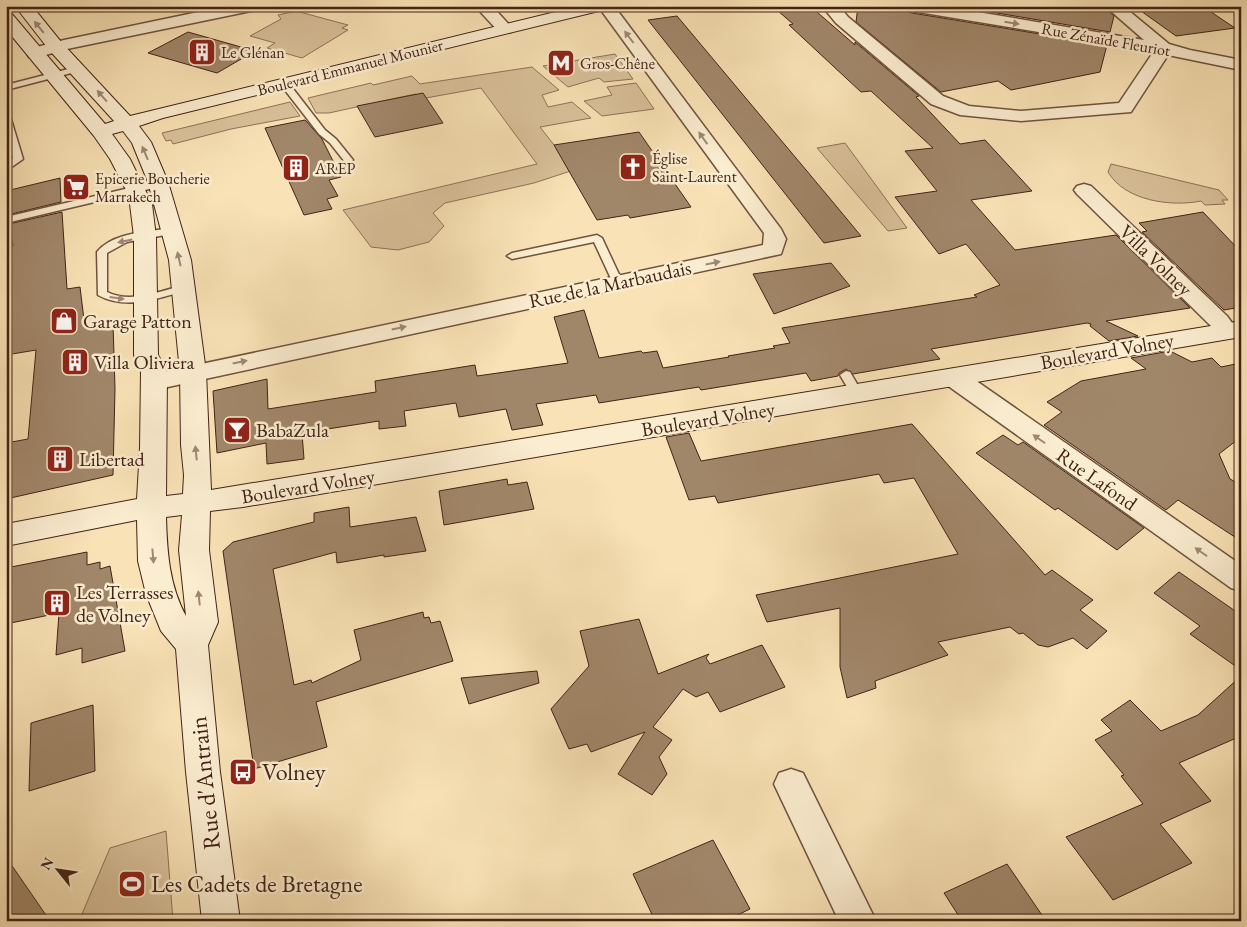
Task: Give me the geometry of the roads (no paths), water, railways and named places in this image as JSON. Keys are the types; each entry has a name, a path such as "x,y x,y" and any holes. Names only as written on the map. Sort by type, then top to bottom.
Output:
{"main road":[{"path":"23,6 56,47 127,124 141,142 158,184 180,260 193,372 195,445 198,475 174,505 152,561 161,594 172,622 192,645"},
{"name":"Boulevard Emmanuel Mounier","path":"101,132 157,114 601,6"},
{"path":"6,18 101,132 120,159 136,190 140,204 144,237 146,355 154,372 154,448 174,505"},
{"name":"Boulevard Volney","path":"6,535 118,512 243,497 852,384 953,377 1234,330"},
{"name":"Rue d'Antrain","path":"174,505 194,550 202,622 192,645 202,772 221,921"}],"street":[{"path":"35,53 251,6"},
{"path":"483,6 505,29"},
{"name":"Rue de la Marbaudais","path":"154,382 193,372 773,249 774,233 606,6"},
{"path":"830,6 842,20 937,100 966,111 1021,116 1125,108 1164,48 1113,6"},
{"name":"Rue Zénaïde Fleuriot","path":"912,6 1164,48 1187,55 1241,65"},
{"name":"Villa Volney","path":"1084,190 1219,320 1234,330"},
{"name":"Rue Lafond","path":"953,377 1241,580"},
{"path":"791,784 858,921"}],"lane":[{"path":"6,88 76,69"},
{"path":"284,83 310,114 322,132 333,141 348,160"},
{"path":"6,116 10,142 18,159 6,168"},
{"path":"6,220 158,184"},
{"path":"172,231 115,243 106,247 102,252 102,293 107,297 118,300 145,297 184,288"},
{"path":"512,256 597,238 618,283"}],"place":[{"name":"Le Glénan","path":"202,52"},
{"name":"Gros-Chêne","path":"561,63"},
{"name":"Église Saint-Laurent","path":"633,167"},
{"name":"AREP","path":"296,168"},
{"name":"Epicerie Boucherie Marrakech","path":"76,187"},
{"name":"Garage Patton","path":"64,321"},
{"name":"Villa Oliviera","path":"75,362"},
{"name":"BabaZula","path":"237,430"},
{"name":"Libertad","path":"60,459"},
{"name":"Les Terrasses de Volney","path":"57,603"},
{"name":"Volney","path":"243,772"},
{"name":"Les Cadets de Bretagne","path":"132,884"}]}
